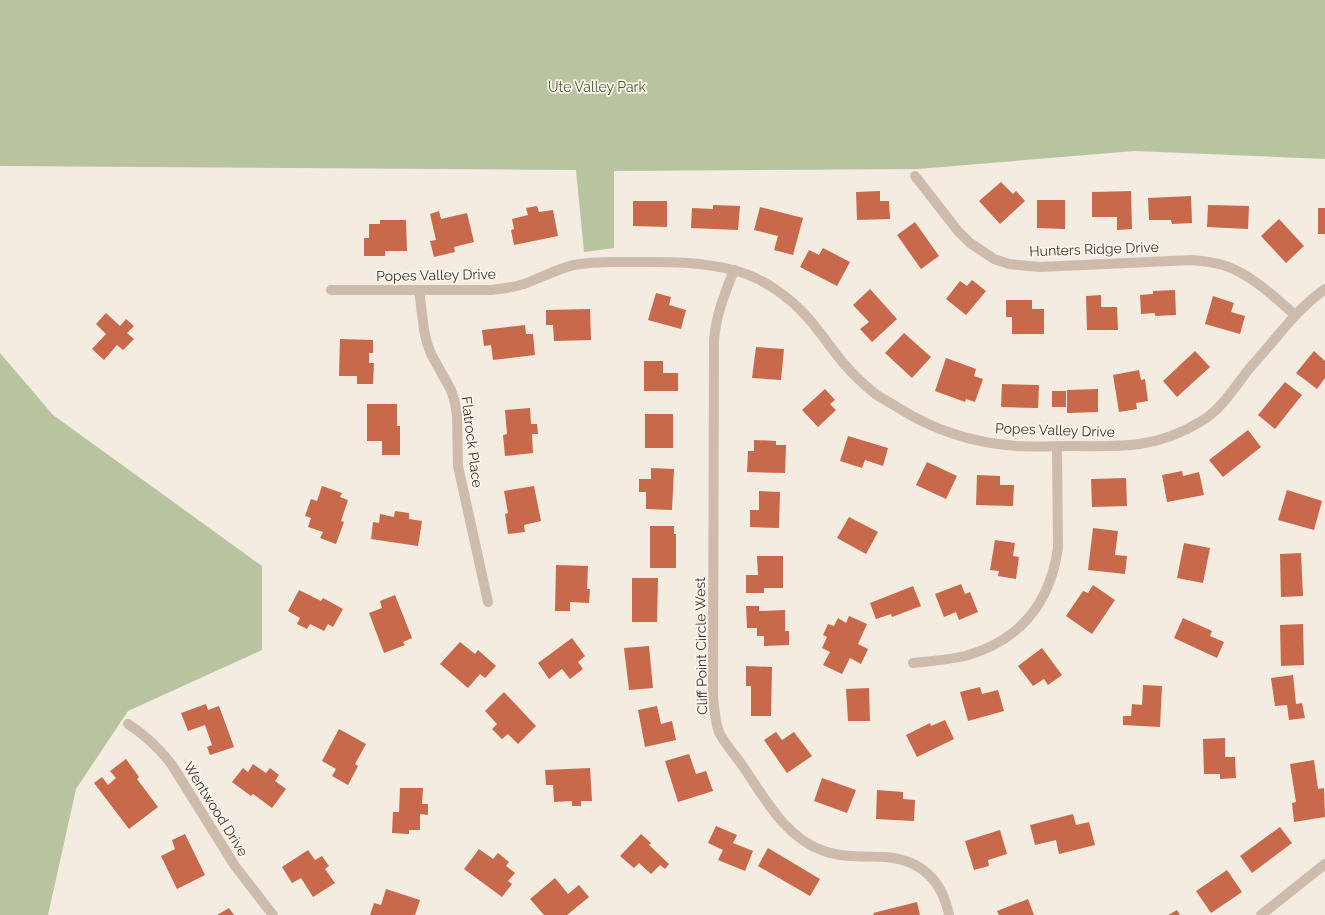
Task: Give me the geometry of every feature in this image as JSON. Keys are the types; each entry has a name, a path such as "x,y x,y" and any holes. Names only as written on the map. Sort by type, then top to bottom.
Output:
{"street":[{"name":"Hunters Ridge Drive","path":"915,176 958,231 970,243 994,259 1009,264 1040,267 1192,260 1207,261 1222,264 1248,277 1295,315"},
{"name":"Popes Valley Drive","path":"331,290 491,290 525,284 554,271 574,265 593,262 688,262 734,270 759,280 785,296 810,319 846,366 874,393 907,414 928,424 967,438 990,443 1016,446 1120,447 1155,442 1174,436 1202,422 1227,398 1250,368 1295,315 1310,300 1325,289"},
{"name":"Cliff Point Circle West","path":"734,270 719,312 714,340 713,697 715,717 720,734 772,809 796,836 824,851 844,856 886,857 903,860 918,867 931,876 941,889 947,903 949,915"},
{"name":"Flatrock Place","path":"419,290 426,343 451,390 455,402 457,416 458,466 488,602"},
{"path":"914,663 965,655 998,642 1026,622 1044,597 1056,564 1058,548 1057,446"},
{"name":"Wentwood Drive","path":"128,724 155,744 172,765 235,866 273,915"},
{"path":"1261,915 1325,864"}],"green space":[{"name":"Ute Valley Park","path":"0,0 1325,0 1325,159 1135,151 918,169 614,171 614,248 584,252 576,170 0,166"},
{"path":"0,353 53,415 262,566 262,650 128,711 76,789 48,915 0,915"}],"building":[{"path":"1001,182 1013,194 1016,191 1025,201 1000,224 979,201"},
{"path":"880,191 880,201 889,201 890,219 857,220 856,192"},
{"path":"1131,191 1132,229 1117,230 1117,217 1092,217 1092,192"},
{"path":"1191,196 1192,223 1172,224 1171,220 1149,220 1148,198"},
{"path":"1037,200 1065,200 1065,229 1037,228"},
{"path":"633,201 667,201 667,227 633,226"},
{"path":"713,205 740,206 738,230 691,228 692,208 713,209"},
{"path":"1208,205 1249,206 1248,229 1207,227"},
{"path":"537,206 539,212 553,210 558,236 514,245 511,230 514,229 512,219 528,215 526,208"},
{"path":"760,207 803,218 793,255 774,250 778,236 754,230"},
{"path":"1318,208 1325,208 1325,234 1318,234"},
{"path":"439,211 441,219 467,213 474,242 454,247 455,252 434,257 430,241 436,240 430,214"},
{"path":"1279,219 1304,246 1286,263 1261,236"},
{"path":"380,220 406,220 407,251 385,251 385,256 364,256 364,238 369,238 369,224 380,224"},
{"path":"915,222 939,256 921,269 897,235"},
{"path":"823,248 850,262 837,286 800,267 809,250 819,255"},
{"path":"972,280 986,291 966,315 946,299 960,281 967,286"},
{"path":"870,289 897,319 872,342 860,329 869,322 853,305"},
{"path":"1175,290 1176,315 1155,316 1155,313 1141,314 1140,295 1153,294 1153,291"},
{"path":"656,293 671,297 669,305 686,310 681,329 648,320"},
{"path":"1101,295 1101,307 1117,307 1118,330 1087,330 1086,296"},
{"path":"1213,296 1234,303 1231,312 1245,316 1240,334 1205,324"},
{"path":"1006,300 1032,300 1032,309 1044,309 1044,334 1012,334 1012,317 1006,317"},
{"path":"590,309 591,340 554,341 553,325 546,325 546,310"},
{"path":"106,313 120,326 126,319 134,326 127,333 134,339 123,350 117,345 104,360 92,349 106,334 96,324"},
{"path":"525,325 526,334 533,334 535,355 493,360 491,345 484,346 482,330"},
{"path":"904,333 931,357 912,378 885,353"},
{"path":"340,339 373,340 373,353 369,353 369,363 374,363 373,384 357,384 357,376 339,376"},
{"path":"756,347 784,349 781,380 752,378"},
{"path":"1195,351 1210,367 1177,397 1163,381"},
{"path":"1314,351 1325,361 1325,378 1317,389 1296,373"},
{"path":"946,358 976,369 974,376 983,379 975,402 966,399 965,402 935,391"},
{"path":"644,361 663,361 663,373 678,373 678,391 644,391"},
{"path":"1139,370 1141,380 1145,379 1148,401 1136,403 1137,409 1119,412 1113,375"},
{"path":"1285,382 1302,395 1275,429 1258,415"},
{"path":"1002,384 1039,385 1038,408 1001,407"},
{"path":"825,389 835,400 830,404 836,410 818,427 802,410"},
{"path":"1098,389 1098,412 1067,413 1067,390"},
{"path":"1052,391 1066,391 1066,407 1052,407"},
{"path":"367,404 397,404 397,426 400,426 400,455 382,455 382,441 367,441"},
{"path":"530,408 531,424 537,424 538,434 532,434 533,453 505,456 503,435 507,434 505,410"},
{"path":"645,414 673,414 673,448 645,448"},
{"path":"1248,430 1261,447 1223,477 1209,460"},
{"path":"848,436 888,448 883,466 865,460 862,468 840,461"},
{"path":"754,440 776,441 776,445 786,445 785,473 747,472 748,451 754,451"},
{"path":"927,462 957,476 946,499 916,485"},
{"path":"651,468 674,469 672,510 646,509 646,492 639,492 639,479 651,479"},
{"path":"1182,471 1183,476 1199,472 1204,495 1167,502 1162,475"},
{"path":"977,475 1000,476 1000,485 1014,485 1013,506 976,505"},
{"path":"1126,478 1127,506 1092,507 1091,479"},
{"path":"322,486 342,493 340,497 348,500 341,521 344,522 336,544 320,538 323,532 308,527 311,518 305,516 311,499 317,501"},
{"path":"534,486 541,521 524,525 525,532 508,534 505,514 508,513 504,491"},
{"path":"1287,490 1322,501 1314,530 1278,520"},
{"path":"759,491 780,492 779,528 750,527 750,510 759,510"},
{"path":"395,511 409,513 409,519 422,521 418,546 371,539 373,522 379,523 380,514 394,517"},
{"path":"849,517 878,532 866,554 837,538"},
{"path":"650,526 674,526 674,534 676,534 676,568 650,568"},
{"path":"1093,528 1118,531 1115,555 1127,556 1125,574 1088,570"},
{"path":"995,540 1015,543 1013,556 1019,557 1016,579 998,576 999,571 990,570"},
{"path":"1184,543 1210,548 1203,583 1177,578"},
{"path":"1301,553 1303,596 1281,597 1280,554"},
{"path":"757,556 783,556 783,588 764,588 764,593 746,593 746,575 758,575"},
{"path":"556,565 588,566 587,589 590,589 589,603 570,602 570,611 555,611"},
{"path":"632,578 658,578 657,622 632,622"},
{"path":"961,584 965,594 970,592 978,612 959,620 956,612 944,617 935,594"},
{"path":"1093,585 1115,600 1092,634 1066,616 1083,591 1088,593"},
{"path":"913,586 921,606 892,617 891,614 876,619 870,603"},
{"path":"299,590 321,601 323,598 343,609 333,627 328,624 324,631 310,624 307,629 297,624 300,618 288,611"},
{"path":"395,595 412,638 403,642 405,645 384,653 369,613 382,608 380,601"},
{"path":"746,606 759,606 759,611 785,610 785,631 789,631 789,645 764,646 764,636 757,636 757,628 747,628"},
{"path":"849,616 867,624 858,644 868,649 861,664 850,658 842,674 823,665 830,652 822,648 827,637 823,635 828,624 834,626 838,618 846,623"},
{"path":"1183,618 1212,631 1210,636 1224,642 1217,658 1174,638"},
{"path":"1303,624 1304,665 1281,666 1280,625"},
{"path":"572,638 585,656 578,662 583,669 570,679 562,669 549,679 538,663"},
{"path":"460,642 475,654 478,650 496,666 485,678 480,674 468,688 440,664"},
{"path":"649,646 653,688 629,690 624,648"},
{"path":"1042,648 1062,675 1048,685 1044,679 1033,686 1018,666"},
{"path":"746,666 772,667 771,716 751,716 751,686 746,686"},
{"path":"1293,675 1296,704 1302,703 1305,718 1289,720 1287,705 1275,706 1271,678"},
{"path":"1143,685 1162,686 1160,727 1123,725 1123,716 1131,716 1132,704 1142,705"},
{"path":"980,687 982,694 998,690 1004,711 968,721 960,692"},
{"path":"869,688 870,721 848,721 846,689"},
{"path":"504,692 536,726 518,744 508,734 502,739 492,729 497,724 485,711"},
{"path":"206,704 208,710 219,706 234,747 210,755 207,747 212,745 205,725 188,731 181,713"},
{"path":"657,706 661,724 672,721 676,740 645,747 638,710"},
{"path":"945,720 954,739 917,757 906,735 930,723 931,726"},
{"path":"339,729 366,744 355,764 358,766 348,785 332,776 336,769 322,761"},
{"path":"776,732 782,740 794,732 812,756 787,773 764,740"},
{"path":"1225,738 1225,757 1235,757 1236,778 1220,779 1220,774 1204,774 1203,739"},
{"path":"689,754 696,774 706,771 713,791 678,802 665,761"},
{"path":"126,759 139,777 137,779 158,807 129,829 94,783 102,777 108,785 116,778 110,771"},
{"path":"1314,760 1318,789 1324,788 1325,817 1294,822 1292,803 1296,802 1290,764"},
{"path":"253,764 266,773 270,768 279,775 275,781 286,789 272,808 253,794 251,796 232,782 243,768 248,772"},
{"path":"590,768 592,801 581,801 581,806 572,806 572,801 554,802 553,785 546,785 545,770"},
{"path":"822,778 856,790 847,813 814,801"},
{"path":"400,788 423,788 422,804 428,804 428,815 420,814 420,830 409,830 409,834 392,833 393,812 399,812"},
{"path":"877,790 903,792 903,799 915,800 914,821 876,819"},
{"path":"1073,814 1076,825 1089,822 1095,845 1059,854 1056,840 1035,845 1030,825"},
{"path":"716,826 737,835 733,843 753,851 745,871 718,860 723,850 708,843"},
{"path":"1280,827 1292,843 1252,873 1240,856"},
{"path":"1000,830 1007,854 988,860 989,866 974,870 965,841"},
{"path":"185,834 205,875 177,889 161,856 175,849 172,840"},
{"path":"641,834 651,843 649,845 669,864 665,869 660,865 651,874 639,863 634,868 620,856"},
{"path":"768,848 820,879 810,896 758,866"},
{"path":"479,849 493,859 498,853 509,862 506,866 515,873 508,881 512,884 502,897 464,869"},
{"path":"308,850 315,860 322,856 329,866 325,869 335,883 313,897 301,878 292,883 282,867"},
{"path":"1227,870 1242,892 1211,913 1196,891"},
{"path":"555,878 568,894 579,885 589,897 567,915 544,915 530,899"},
{"path":"386,889 420,900 415,915 370,915 374,903 381,905"},
{"path":"1028,899 1034,915 999,915 997,911"},
{"path":"917,902 920,915 874,915 873,913"},
{"path":"229,908 234,915 217,915"},
{"path":"1177,910 1180,915 1168,915"}]}
